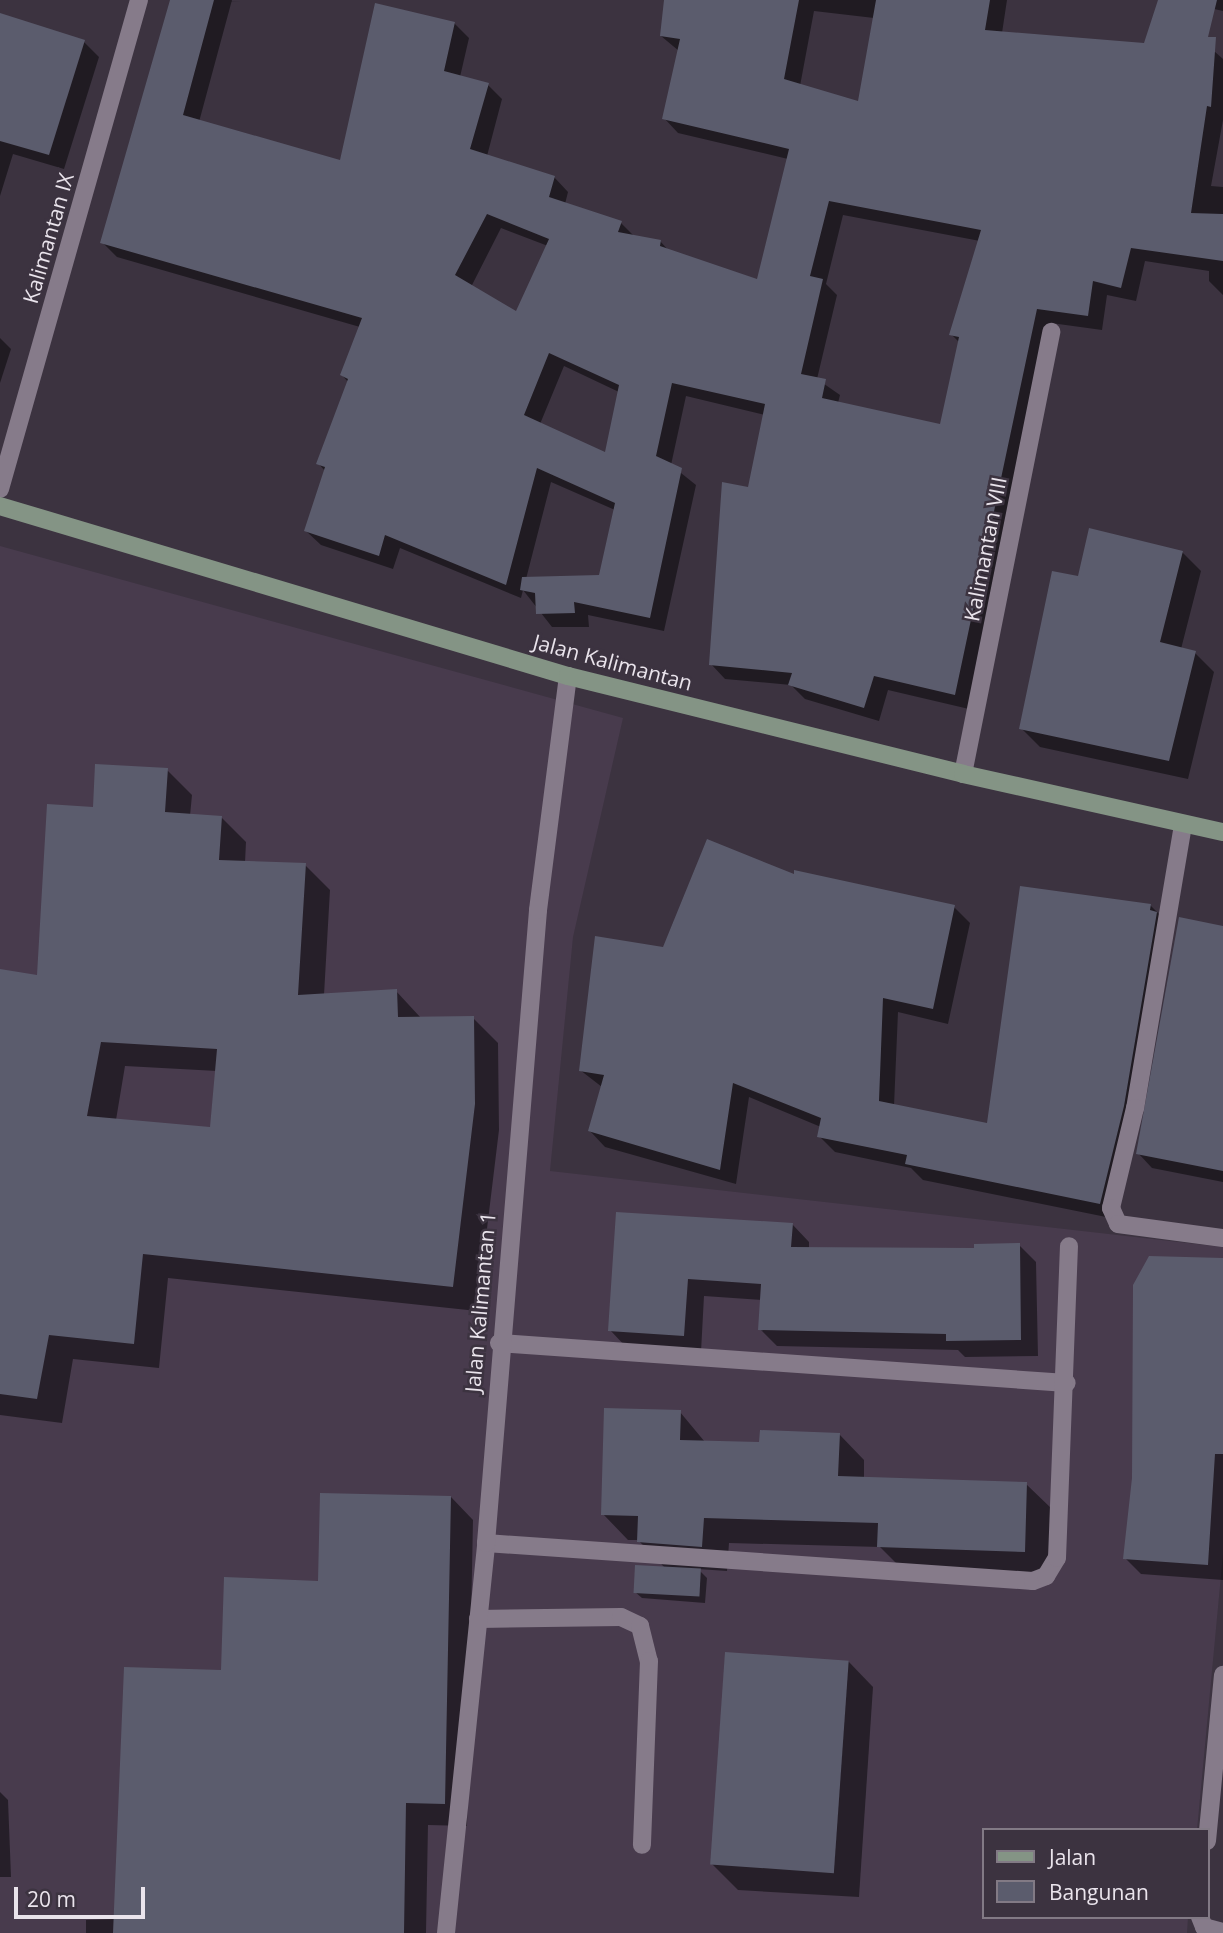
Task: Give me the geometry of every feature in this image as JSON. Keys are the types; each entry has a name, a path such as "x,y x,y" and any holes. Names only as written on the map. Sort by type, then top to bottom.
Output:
{"main road":[{"name":"Jalan Kalimantan","path":"0,506 568,676 963,774 1223,832"}],"street":[{"name":"Kalimantan IX","path":"0,489 139,0"},
{"name":"Kalimantan VIII","path":"963,774 1051,332"},
{"name":"Jalan Kalimantan 1","path":"446,1933 486,1543 499,1343 538,910 568,676"},
{"path":"1183,825 1135,1108 1111,1208 1118,1224 1223,1238"},
{"path":"486,1543 1033,1581 1051,1571 1057,1558 1067,1383 1069,1247"},
{"path":"499,1343 1067,1383"},
{"path":"478,1619 621,1617 639,1626 649,1661 642,1845"},
{"path":"1208,1828 1223,1675"},
{"path":"1201,1919 1204,1927 1223,1932"}],"shaded area":[{"path":"0,546 623,718 573,937 550,1171 1223,1247 1223,1554 1197,1828 982,1828 982,1919 1188,1919 1187,1933 0,1933"}],"building":[{"path":"170,0 214,0 183,115 340,160 375,3 455,22 444,71 489,83 470,149 555,176 549,197 622,221 618,232 661,240 660,246 757,279 789,149 662,119 680,39 660,36 664,0 799,0 784,79 858,101 876,0 990,0 985,30 1144,43 1158,0 1217,0 1208,37 1216,37 1211,107 1207,106 1191,213 1223,214 1223,261 1131,248 1121,288 1093,281 1088,316 1037,309 955,695 874,676 864,708 788,685 792,673 709,665 722,482 748,487 765,404 672,383 656,456 682,468 650,618 574,602 575,613 536,614 535,593 520,590 522,577 599,575 615,503 537,468 506,585 385,535 379,556 304,531 325,467 316,464 348,379 340,375 362,318 100,243","holes":["829,201 981,230 949,335 959,337 940,424 822,398 826,379 801,374 823,279 810,276","487,214 549,239 516,311 455,275","549,353 619,385 605,452 524,415"]},
{"path":"0,13 85,40 49,155 0,141"},
{"path":"1089,528 1183,551 1160,642 1196,651 1169,761 1019,729 1052,571 1078,576"},
{"path":"95,764 168,768 165,812 222,816 219,860 306,863 298,995 397,989 398,1017 474,1016 475,1104 453,1287 143,1254 134,1344 49,1335 37,1399 0,1394 0,969 37,975 47,804 93,807","holes":["101,1042 217,1049 210,1127 87,1116"]},
{"path":"707,839 794,874 794,870 955,905 933,1009 883,998 879,1101 987,1123 1020,886 1151,904 1150,910 1157,912 1124,1106 1100,1204 905,1164 907,1155 817,1137 821,1118 733,1083 720,1170 588,1131 604,1075 579,1071 595,936 663,947"},
{"path":"1179,917 1223,926 1223,1171 1136,1154"},
{"path":"616,1212 793,1223 791,1247 974,1248 974,1244 1020,1243 1021,1340 946,1341 946,1334 758,1330 761,1284 688,1279 684,1336 608,1331"},
{"path":"1149,1256 1223,1258 1223,1454 1215,1454 1208,1565 1123,1559 1132,1478 1133,1285"},
{"path":"604,1408 681,1410 680,1440 759,1442 760,1430 840,1433 838,1476 1027,1482 1025,1552 877,1547 878,1523 704,1518 702,1547 637,1542 638,1516 601,1515"},
{"path":"320,1493 451,1496 445,1804 406,1803 404,1933 113,1933 124,1667 221,1670 224,1577 318,1581"},
{"path":"635,1565 701,1568 699,1596 634,1593"},
{"path":"725,1652 849,1661 834,1873 710,1864"}]}
